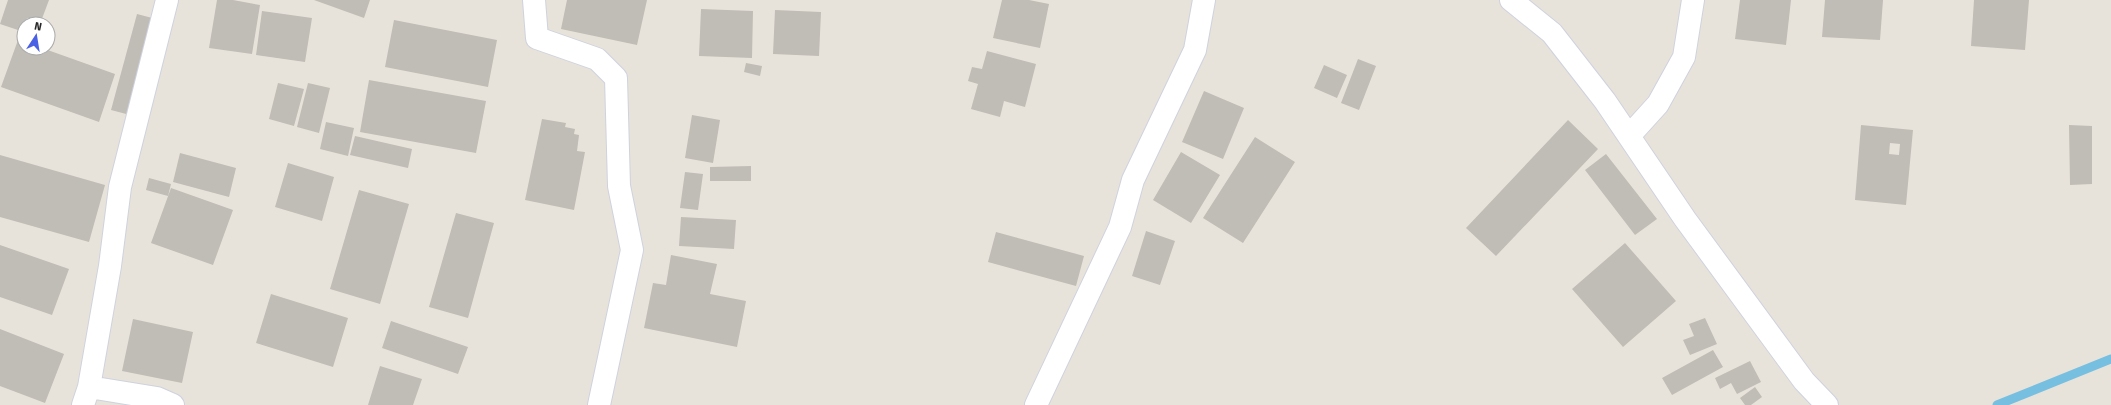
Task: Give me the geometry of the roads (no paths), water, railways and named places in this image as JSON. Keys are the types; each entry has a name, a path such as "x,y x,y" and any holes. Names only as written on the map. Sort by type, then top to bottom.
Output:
{"street":[{"path":"166,0 120,187 110,266 86,396 157,398 173,405"},
{"path":"534,0 537,38 597,58 616,78 619,186 632,250 599,405"},
{"path":"1036,405 1120,227 1133,180 1195,50 1204,0"},
{"path":"1511,0 1552,33 1605,101 1685,219 1804,382 1827,405"},
{"path":"1629,136 1658,104 1684,57 1693,0"}],"waterway":[{"path":"1997,405 2111,359"}]}
